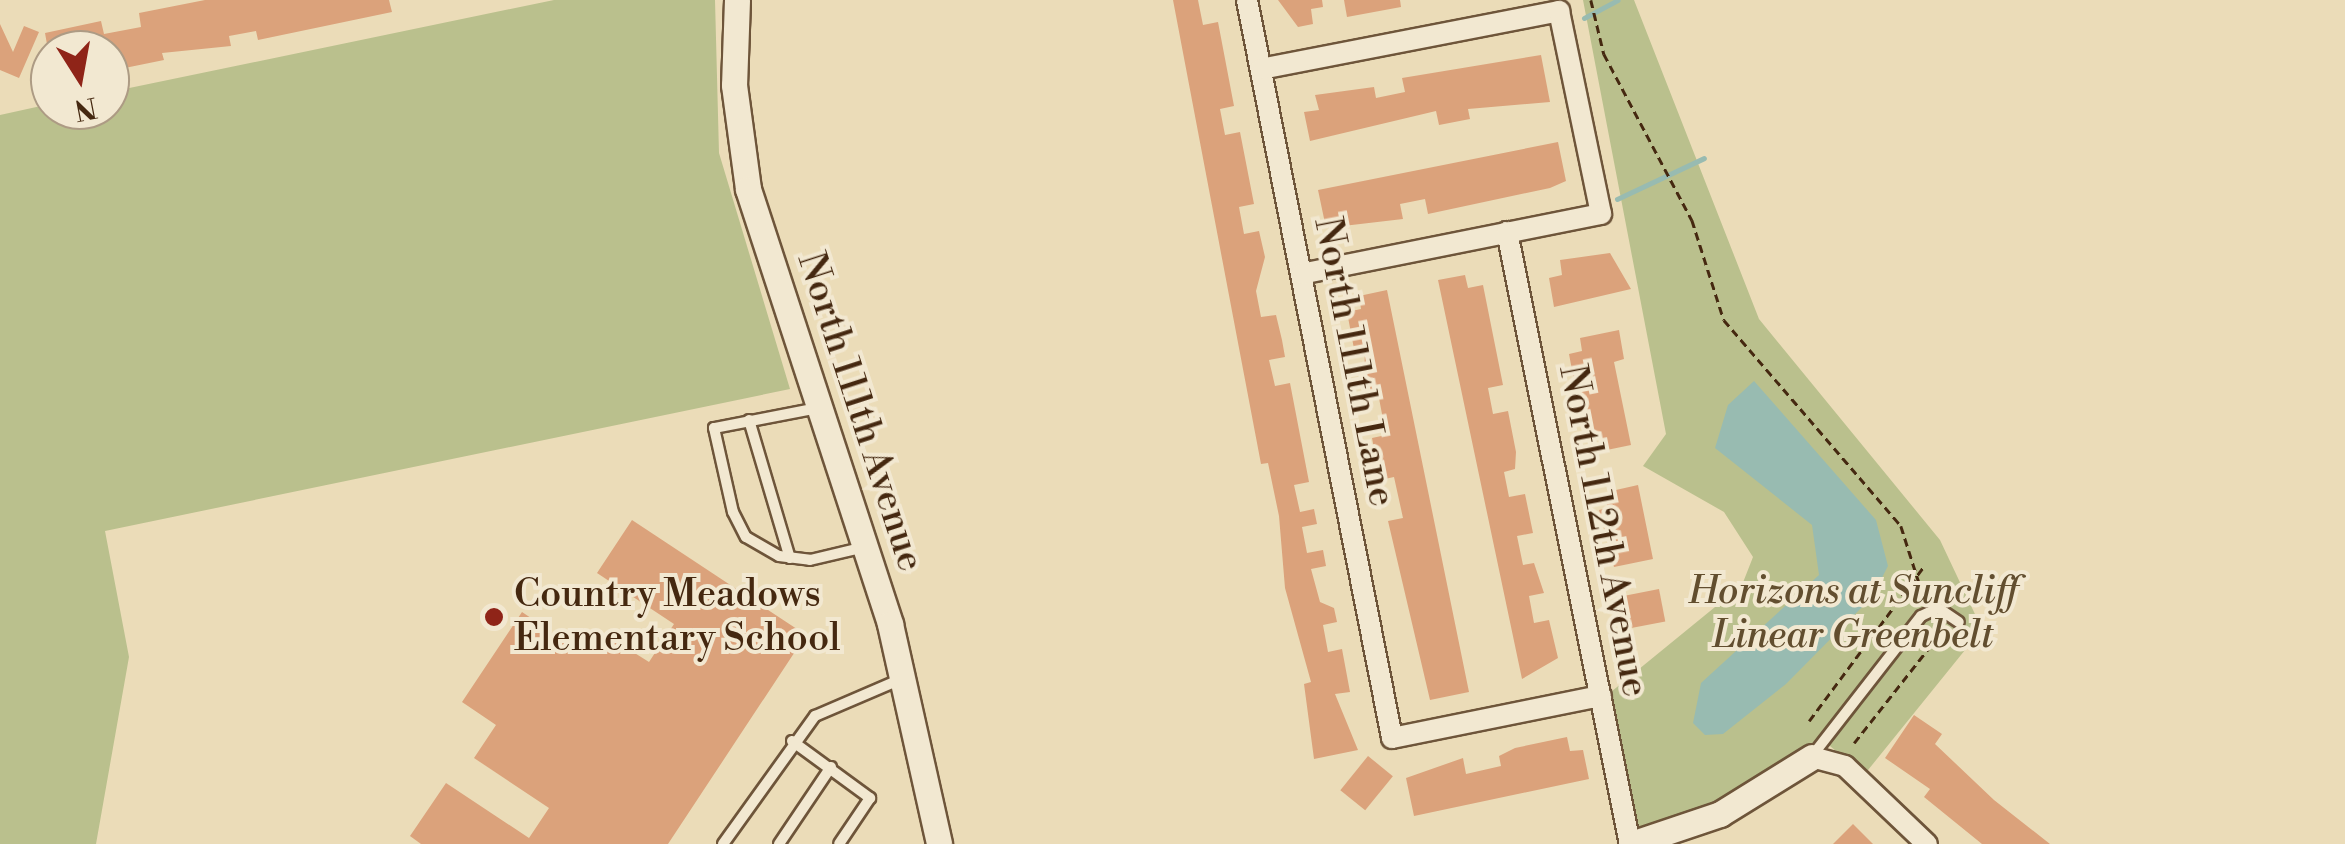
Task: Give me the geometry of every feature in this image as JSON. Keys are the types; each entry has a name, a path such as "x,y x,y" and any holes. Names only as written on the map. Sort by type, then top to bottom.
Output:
{"street":[{"name":"North 111th Avenue","path":"737,0 734,86 748,189 905,679 939,844"},
{"name":"North 111th Lane","path":"1246,0 1392,738 1601,696"},
{"path":"1260,69 1560,11 1601,214 1302,274"},
{"name":"North 112th Avenue","path":"1507,232 1630,844"},
{"path":"1630,844 1720,814 1812,757 1845,766 1927,844"}],"lane":[{"path":"819,408 720,424 712,436 733,512 746,537 790,558 865,547"},
{"path":"749,420 790,558"},
{"path":"1812,757 1929,610 1956,619"},
{"path":"724,844 792,742 835,702 905,679"},
{"path":"792,742 870,798 839,844"},
{"path":"779,844 831,767"}],"path":[{"path":"1591,0 1604,54 1692,220 1731,332 1901,526 1929,610 1944,629"},
{"path":"1808,721 1926,565"},
{"path":"1854,743 1956,619"}],"green space":[{"path":"554,0 715,0 719,153 790,389 105,531 129,657 96,844 0,844 0,115 30,108 30,130 130,130 130,88"},
{"name":"Horizons at Suncliff Linear Greenbelt","path":"1583,0 1634,0 1759,319 1940,540 1982,629 1864,775 1830,746 1809,746 1748,787 1634,834 1606,696 1742,585 1753,557 1724,512 1643,466 1666,434"}],"water":[{"path":"1754,381 1876,520 1888,566 1872,597 1786,684 1723,734 1705,735 1693,723 1701,683 1819,575 1812,525 1715,448 1728,405"}],"building":[{"path":"205,0 389,0 392,12 258,40 256,31 229,36 231,46 162,53 164,60 130,67 130,30 125,30 141,27 139,13"},
{"path":"1173,0 1198,0 1203,25 1218,22 1234,106 1220,109 1225,135 1240,132 1254,204 1239,207 1244,234 1259,231 1265,257 1256,291 1261,317 1276,315 1285,357 1269,360 1275,386 1290,383 1309,482 1294,485 1300,512 1314,509 1317,524 1302,527 1307,553 1323,550 1326,566 1311,569 1320,602 1334,608 1337,622 1323,625 1328,652 1342,649 1350,692 1335,694 1358,750 1314,759 1304,684 1311,682 1285,588 1279,516 1268,463 1261,464"},
{"path":"1278,0 1322,0 1323,7 1311,9 1313,24 1298,27"},
{"path":"1344,0 1400,0 1401,7 1347,17"},
{"path":"101,21 103,30 59,30"},
{"path":"0,24 13,52 24,26 34,30 30,30 30,53 19,78 0,70"},
{"path":"1541,55 1550,102 1468,109 1470,119 1439,125 1436,111 1310,141 1304,112 1319,110 1315,95 1374,87 1376,98 1405,92 1402,78"},
{"path":"1558,142 1566,181 1550,188 1428,214 1425,199 1400,204 1403,219 1326,228 1318,190"},
{"path":"1610,253 1631,289 1554,307 1549,278 1562,275 1560,260"},
{"path":"1465,275 1468,288 1483,285 1503,385 1488,388 1493,414 1508,411 1516,452 1515,469 1504,472 1509,497 1525,494 1533,533 1517,536 1523,565 1534,563 1544,593 1529,596 1534,623 1549,620 1558,658 1522,679 1438,280"},
{"path":"1387,290 1469,692 1430,700 1388,521 1403,518 1394,477 1380,480 1372,438 1386,435 1378,393 1363,396 1365,352 1355,354 1347,312 1361,309 1359,296"},
{"path":"1619,330 1624,359 1614,362 1631,445 1602,451 1599,437 1585,440 1569,354 1582,351 1580,338"},
{"path":"1638,485 1653,559 1614,567 1599,510 1607,508 1607,492"},
{"path":"632,520 806,635 668,844 421,844 410,836 446,783 529,838 549,808 474,758 496,725 462,702 522,612 583,653 598,630 649,662 674,624 597,573"},
{"path":"1659,589 1665,621 1622,630 1616,597"},
{"path":"1914,715 1942,734 1935,744 1994,800 2050,844 1982,844 1924,797 1930,789 1885,758"},
{"path":"1567,737 1570,751 1583,750 1589,779 1414,816 1406,778 1463,758 1466,774 1501,766 1499,756 1515,748"},
{"path":"1368,756 1393,776 1365,810 1340,790"},
{"path":"1853,824 1873,844 1833,844"}],"waterway":[{"path":"1584,18 1618,0"},
{"path":"1617,199 1704,158"}],"place":[{"name":"Country Meadows Elementary School","path":"494,617"}]}
